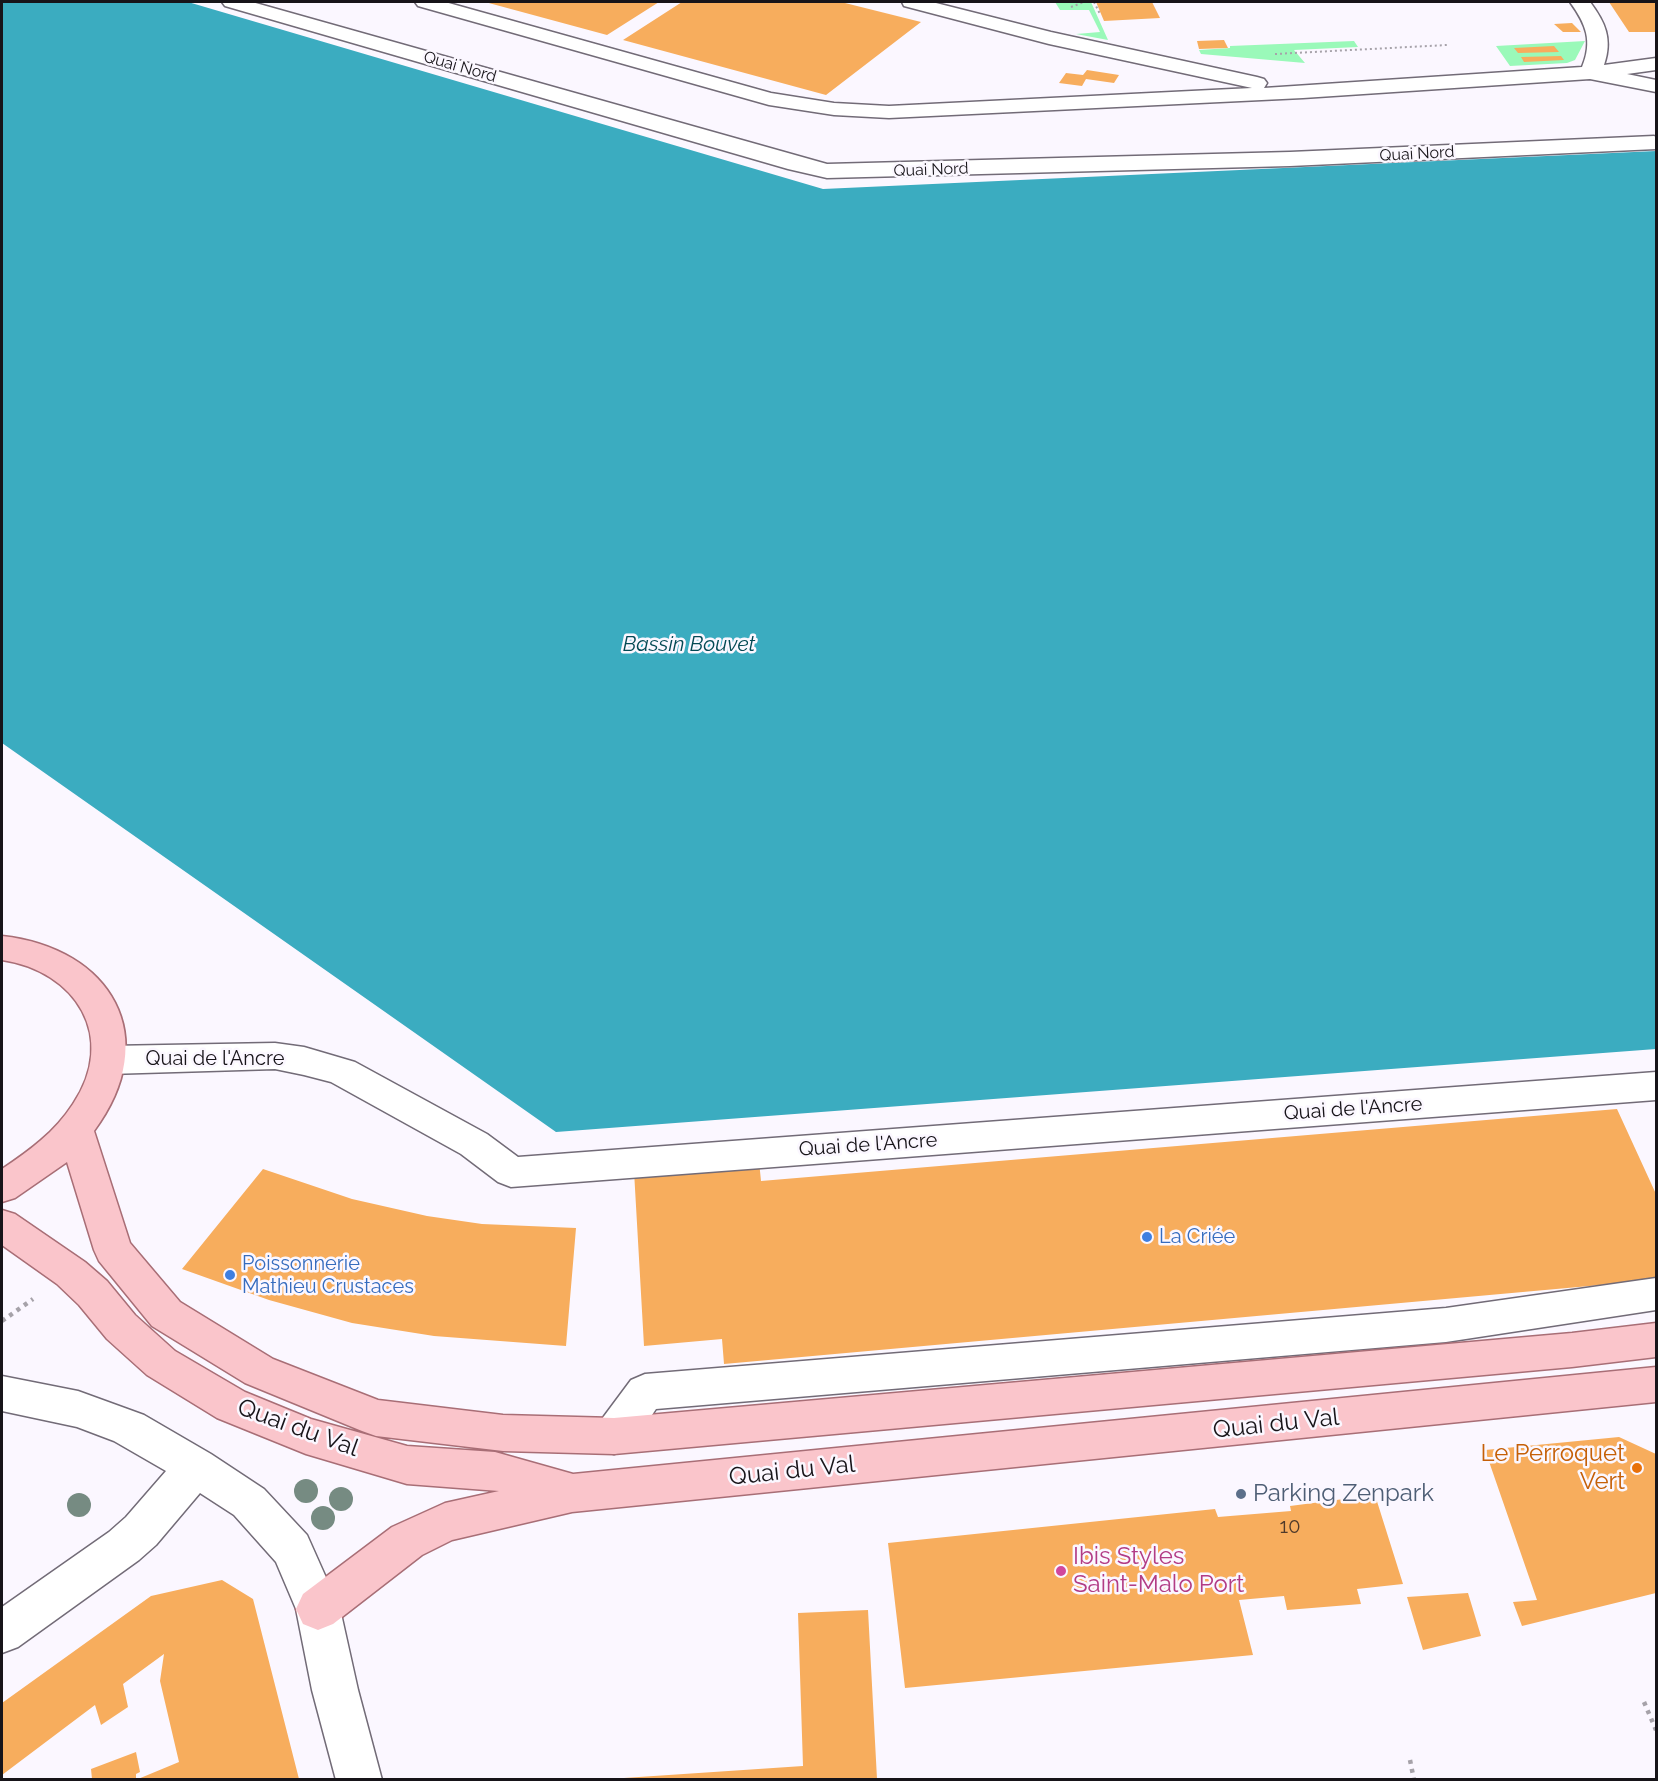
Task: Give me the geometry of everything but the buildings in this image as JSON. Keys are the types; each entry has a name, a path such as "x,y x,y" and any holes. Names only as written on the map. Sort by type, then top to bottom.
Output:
{"main road":[{"path":"2,948 34,954 58,965 78,978 94,994 105,1014 110,1036 109,1060 103,1083 75,1130 29,1171 2,1187"},
{"name":"Quai du Val","path":"75,1130 113,1250 166,1314 259,1371 376,1418 503,1433 614,1436 1572,1350 1656,1340"},
{"name":"Quai du Val","path":"2,1225 71,1273 93,1293 121,1327 161,1363 231,1405 306,1436 407,1465 495,1471 573,1492 1656,1385"},
{"path":"318,1609 407,1541 445,1522 573,1492"}],"street":[{"name":"Quai Nord","path":"232,2 827,171 1290,159 1654,143"},
{"path":"425,2 769,99 834,109 889,112 1303,92 1590,73 1656,64"},
{"path":"911,2 1049,38 1303,92"},
{"path":"1580,2 1593,19 1600,38 1597,56 1590,73"},
{"path":"1590,73 1656,86"},
{"name":"Quai de l'Ancre","path":"109,1060 274,1056 304,1061 342,1072 474,1144 511,1172 1656,1086"},
{"path":"614,1436 645,1392 1446,1325 1656,1294"},
{"path":"2,1394 78,1410 129,1428 196,1467 249,1502 292,1549 318,1609 335,1690 359,1779"},
{"path":"2,1632 124,1546 141,1531 196,1467"}],"path":[{"path":"1270,54 1456,45"},
{"path":"2,1321 40,1294"},
{"path":"1644,1702 1656,1731"},
{"path":"1410,1760 1414,1779"}],"green space":[{"path":"1055,2 1091,2 1108,40 1076,34 1100,32 1089,10 1060,10"},
{"path":"1354,41 1358,47 1294,50 1305,63 1201,54 1199,50 1230,48 1230,46"},
{"path":"1585,41 1575,60 1567,63 1510,66 1496,46"}],"water":[{"name":"Bassin Bouvet","path":"2,2 188,2 823,189 1656,151 1656,1049 556,1132 2,743"}],"place":[{"name":"La Criée","path":"1147,1237"},
{"name":"Poissonnerie Mathieu Crustaces","path":"230,1275"},
{"name":"Le Perroquet Vert","path":"1637,1468"},
{"name":"Parking Zenpark","path":"1241,1494"},
{"name":"Ibis Styles Saint-Malo Port","path":"1061,1571"}]}
